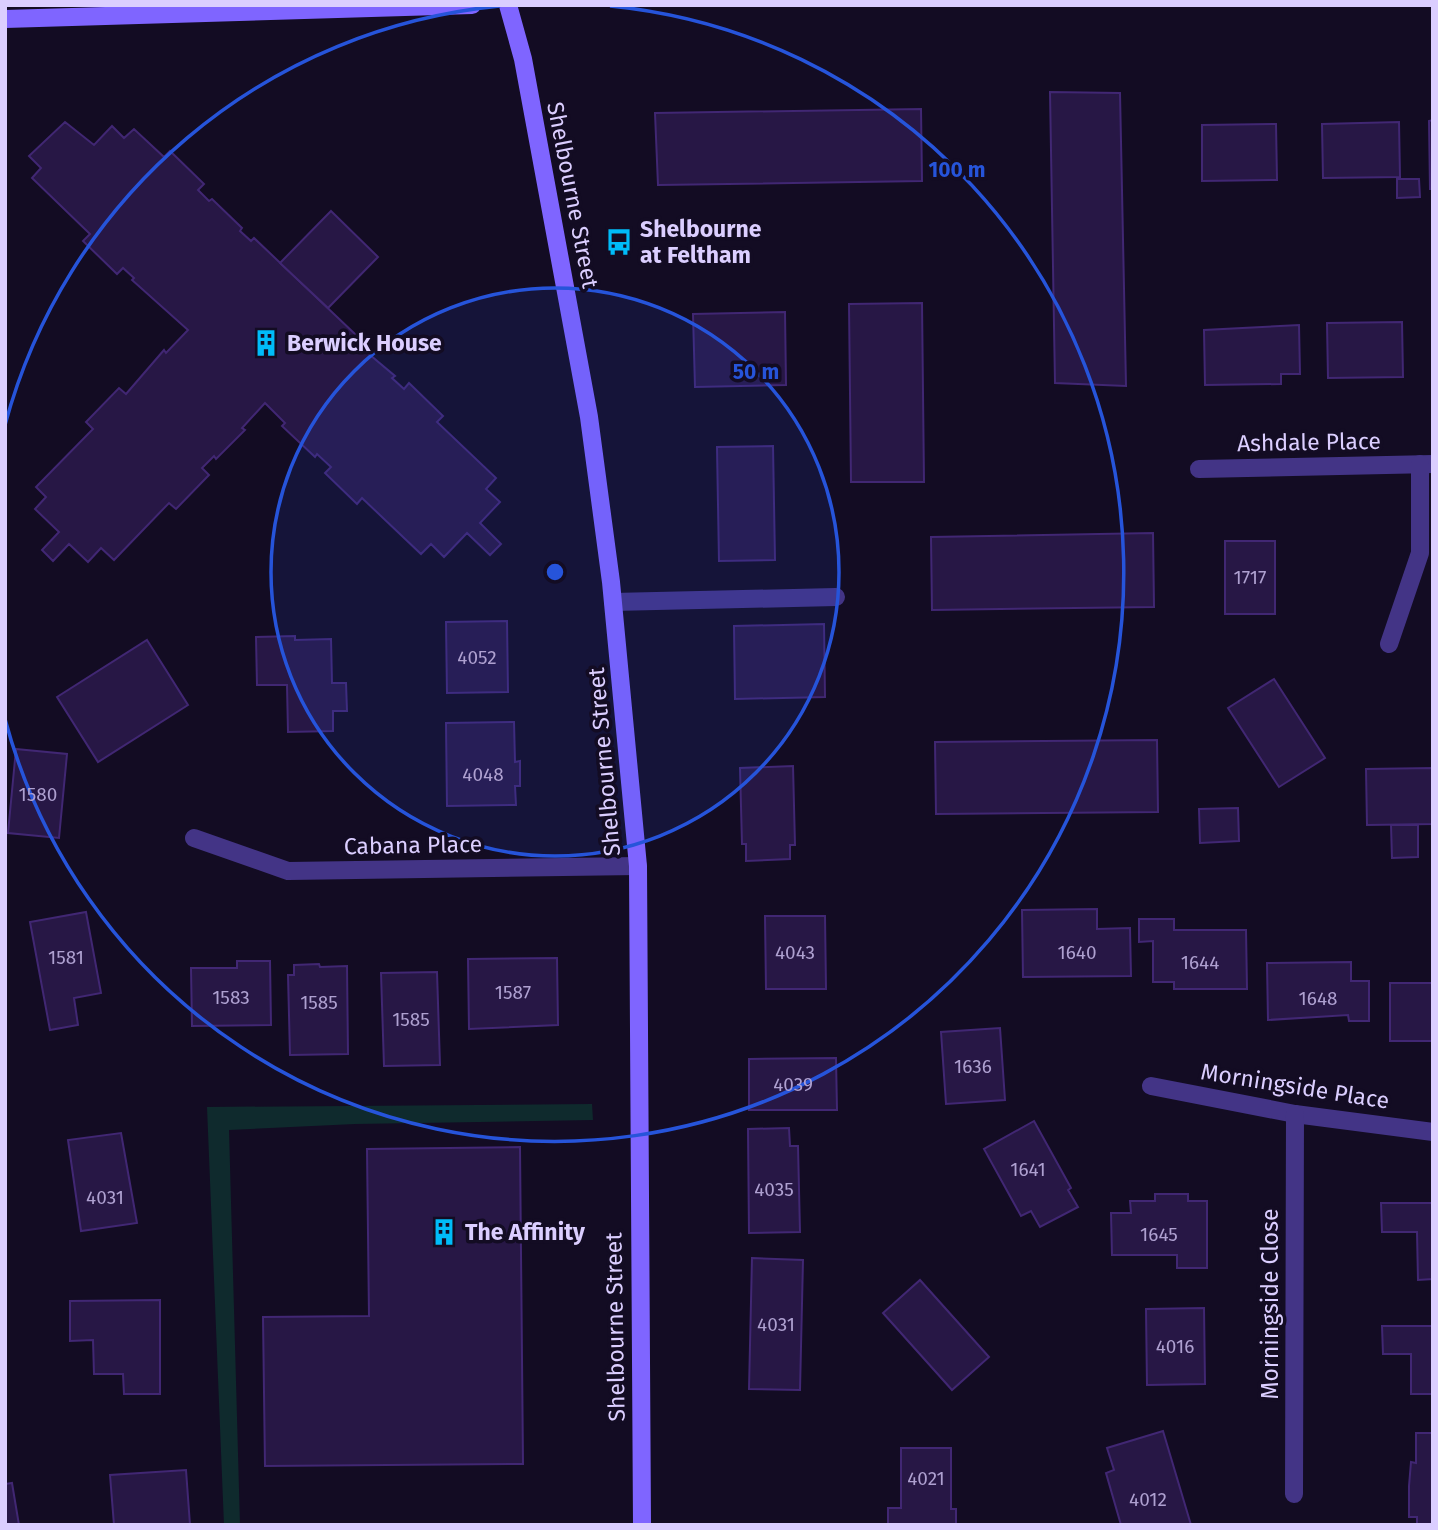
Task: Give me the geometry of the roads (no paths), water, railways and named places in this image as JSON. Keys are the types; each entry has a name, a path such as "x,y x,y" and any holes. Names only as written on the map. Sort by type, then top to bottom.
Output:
{"main road":[{"path":"5,19 472,5"},
{"name":"Shelbourne Street","path":"508,5 523,59 589,417 613,602 638,866 642,1525"}],"street":[{"name":"Ashdale Place","path":"1199,469 1426,464 1420,553 1389,644"},
{"path":"613,602 836,597"},
{"name":"Cabana Place","path":"194,838 288,870 638,866"},
{"name":"Morningside Place","path":"1151,1086 1296,1114 1433,1132"},
{"name":"Morningside Close","path":"1294,1494 1296,1114"}],"place":[{"name":"Shelbourne at Feltham","path":"619,242"},
{"name":"Berwick House","path":"266,343"},
{"name":"The Affinity","path":"444,1232"}]}
